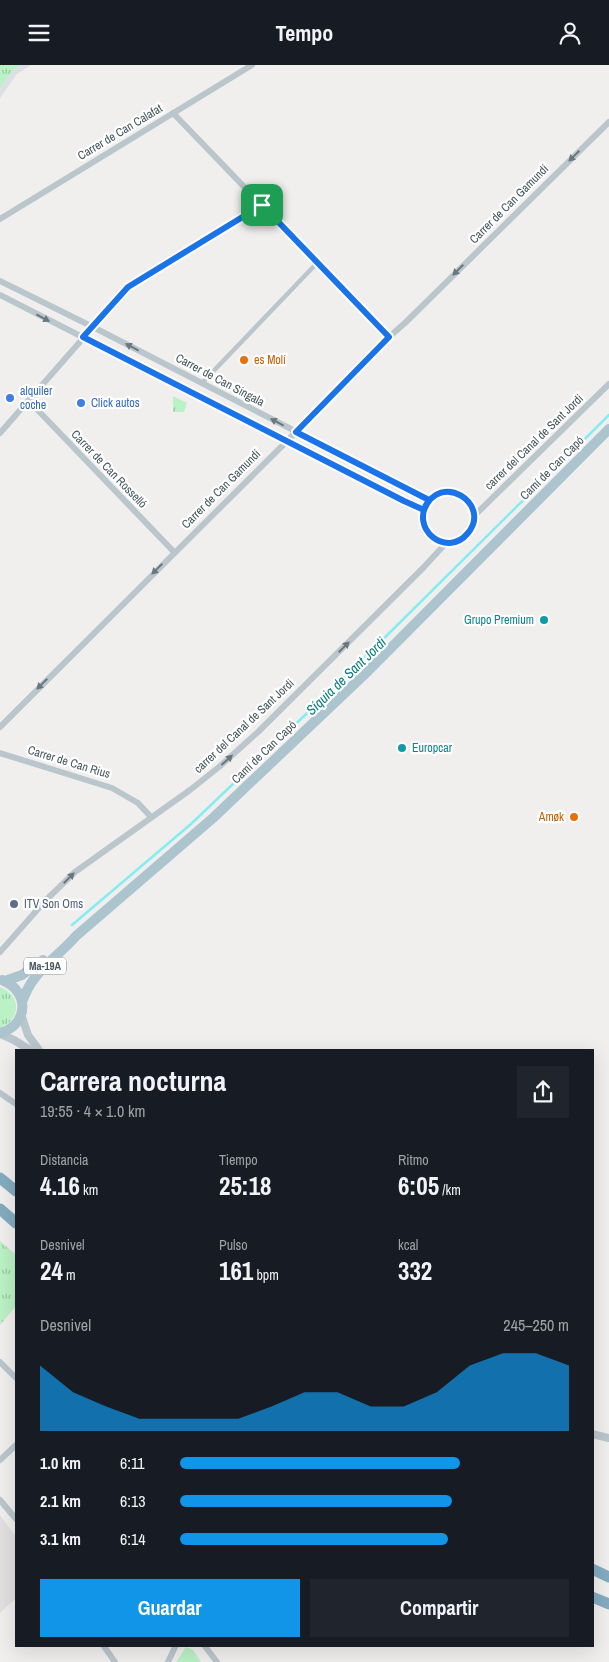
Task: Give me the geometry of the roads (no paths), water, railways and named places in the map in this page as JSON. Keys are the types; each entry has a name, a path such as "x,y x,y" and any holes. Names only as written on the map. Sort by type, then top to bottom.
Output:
{"highway":[{"path":"0,1178 15,1190"},
{"path":"0,1209 15,1222"},
{"path":"594,1570 609,1577"},
{"path":"594,1598 609,1604"}],"main road":[{"name":"Camí de Can Capó","path":"2,979 26,973 76,936 213,818 368,671 609,429"},
{"name":"Camí de Can Capó","path":"22,1001 34,976 61,953 76,936"},
{"path":"0,1034 14,1026 21,1014 22,1001 16,989 2,979"}],"street":[{"name":"Carrer de Can Calafat","path":"0,219 252,65"},
{"path":"173,113 389,337"},
{"name":"Carrer de Can Gamundí","path":"0,727 389,337 609,122"},
{"path":"0,433 128,287 262,205"},
{"path":"202,383 317,263"},
{"name":"Carrer de Can Singala","path":"0,281 429,500"},
{"name":"Carrer de Can Singala","path":"0,295 424,510"},
{"name":"carrer del Canal de Sant Jordi","path":"474,516 609,385"},
{"name":"Carrer de Can Rosselló","path":"29,401 174,552"},
{"path":"444,492 453,492 468,500 474,516 473,525 463,538 447,543 432,537 427,531 422,517 429,500 436,494 444,492"},
{"name":"carrer del Canal de Sant Jordi","path":"0,952 45,901 75,872 219,767 258,732 447,543"},
{"name":"Carrer de Can Rius","path":"0,753 112,788 138,803 151,817"},
{"path":"21,1014 28,1035 38,1049"},
{"path":"0,1034 28,1049"},
{"path":"0,1093 15,1103"},
{"path":"0,1362 15,1377"},
{"path":"594,1434 609,1438"},
{"path":"0,1460 15,1446"},
{"path":"0,1500 15,1518"},
{"path":"104,1647 115,1662"},
{"path":"168,1662 175,1647"},
{"path":"206,1647 217,1662"}],"waterway":[{"name":"Síquia de Sant Jordi","path":"72,925 191,824 347,675 609,415"}],"place":[{"name":"es Molí","path":"244,360"},
{"name":"alquiler coche","path":"10,398"},
{"name":"Click autos","path":"81,403"},
{"name":"Grupo Premium","path":"544,620"},
{"name":"Europcar","path":"402,748"},
{"name":"Amøk","path":"574,817"},
{"name":"ITV Son Oms","path":"14,904"}]}
